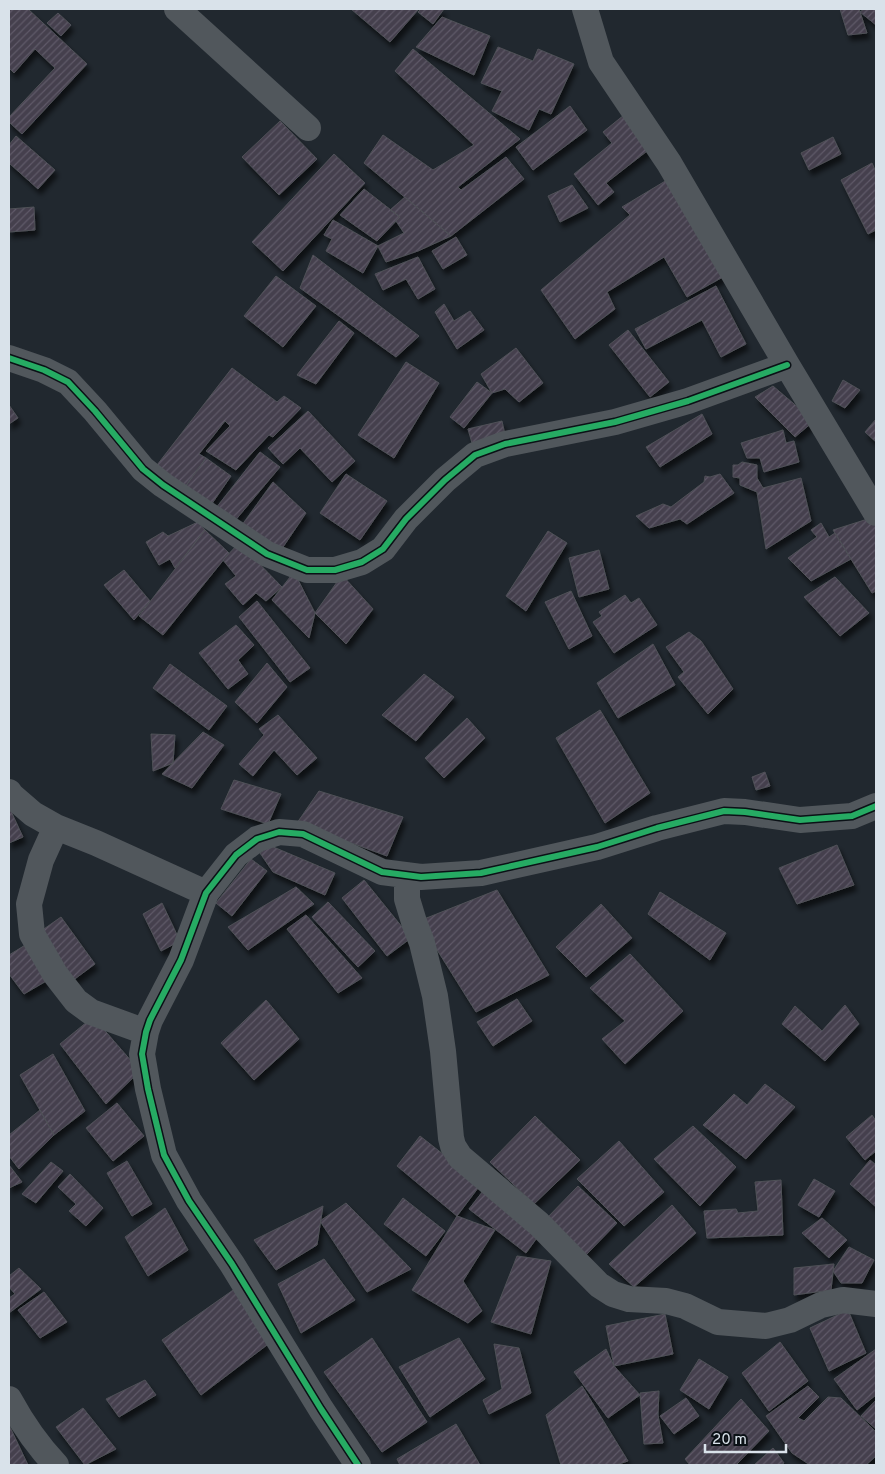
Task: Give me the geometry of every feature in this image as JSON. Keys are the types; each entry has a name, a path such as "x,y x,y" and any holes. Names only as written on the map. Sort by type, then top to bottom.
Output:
{"street":[{"path":"178,9 308,128"},
{"path":"585,9 601,62 669,163 876,513"},
{"path":"9,358 44,370 68,382 95,410 143,469 163,485 267,554 307,570 335,570 362,562 383,549 406,518 445,480 476,455 505,444 614,422 688,401 787,365"},
{"path":"9,792 33,814 56,827 206,893"},
{"path":"358,1465 321,1409 232,1264 189,1201 164,1155 148,1090 142,1054 150,1020 181,960 206,893 236,855 257,839 279,832 303,834 382,872 421,876 481,872 597,846 724,811 800,820 852,816 876,806"},
{"path":"56,827 42,860 29,904 32,934 55,974 76,1001 91,1012 146,1032"},
{"path":"406,875 407,898 422,943 435,996 453,1146 460,1156 539,1224 599,1284 613,1294 629,1299 666,1301 685,1306 718,1322 766,1326 790,1320 821,1305 843,1300 876,1304"},
{"path":"9,1399 39,1447 56,1465"}],"building":[{"path":"9,9 28,9 87,64 22,134 9,122 9,117 55,68 35,49 14,73 9,68"},
{"path":"351,9 416,9 418,10 390,42"},
{"path":"421,9 444,9 433,24 418,12"},
{"path":"840,9 859,9 867,33 848,35"},
{"path":"864,9 876,9 876,25 860,12"},
{"path":"58,13 71,25 61,36 47,23"},
{"path":"442,17 490,36 474,75 416,47"},
{"path":"498,47 533,61 538,49 574,64 551,114 539,109 529,130 492,111 502,91 481,83"},
{"path":"413,49 520,139 458,187 461,190 506,157 524,179 451,236 364,163 383,135 433,170 474,145 395,71"},
{"path":"570,106 587,130 533,170 516,147"},
{"path":"624,115 651,148 606,183 614,192 598,205 574,174 612,143 603,132"},
{"path":"280,121 317,159 279,195 242,157"},
{"path":"16,136 55,170 38,189 9,163 9,145"},
{"path":"833,137 841,154 809,170 801,153"},
{"path":"334,154 365,183 283,271 252,242"},
{"path":"872,163 876,172 876,230 868,234 841,180"},
{"path":"672,177 723,277 687,297 664,257 607,292 615,309 575,339 541,290 630,215 622,207"},
{"path":"572,185 588,208 560,222 548,196"},
{"path":"364,189 400,217 377,241 340,215"},
{"path":"405,197 451,236 418,251 386,262 378,246 404,233 396,221 400,217 390,210"},
{"path":"34,207 35,230 9,232 9,209"},
{"path":"333,220 378,246 363,273 326,251 332,239 324,235"},
{"path":"456,237 467,255 443,269 432,251"},
{"path":"313,255 419,336 396,357 300,288"},
{"path":"418,257 435,289 418,299 406,279 383,290 375,274"},
{"path":"276,276 316,306 283,347 244,316"},
{"path":"716,286 746,344 721,357 702,320 646,349 635,329"},
{"path":"444,304 454,321 470,311 484,330 457,349 435,312"},
{"path":"339,321 354,333 316,384 297,375"},
{"path":"628,330 669,382 650,397 609,345"},
{"path":"516,348 543,383 519,402 505,389 492,393 481,374"},
{"path":"406,362 439,383 394,458 358,435"},
{"path":"232,368 277,402 284,396 301,408 273,437 269,435 236,470 206,451 230,426 225,421 199,454 206,458 185,487 157,465"},
{"path":"843,380 860,390 845,408 832,401"},
{"path":"477,382 492,393 464,428 450,417"},
{"path":"773,386 814,421 795,437 755,397"},
{"path":"9,405 18,418 9,424"},
{"path":"308,411 355,461 332,482 300,448 283,464 268,448"},
{"path":"702,414 712,434 660,467 646,447"},
{"path":"876,419 876,442 865,432"},
{"path":"502,421 505,435 472,443 468,429"},
{"path":"783,430 786,443 794,441 799,462 764,472 760,458 747,458 741,443"},
{"path":"260,452 280,467 233,523 216,508"},
{"path":"206,458 231,476 211,505 185,487"},
{"path":"742,462 757,465 757,478 763,488 801,478 811,521 766,549 757,492 740,485 740,478 733,477 733,465 738,465"},
{"path":"346,474 387,501 360,540 320,513"},
{"path":"720,474 734,493 687,524 680,519 649,528 636,516 663,504 671,507 704,482 705,476 710,477"},
{"path":"273,482 306,513 281,550 242,525"},
{"path":"874,517 876,521 876,591 872,593 833,530"},
{"path":"198,522 205,530 175,568 170,559 159,565 146,542 163,532 168,536"},
{"path":"821,523 829,537 835,533 851,559 811,581 788,558 817,537 811,530"},
{"path":"205,530 229,553 163,635 139,616"},
{"path":"548,531 567,543 526,611 506,596"},
{"path":"239,543 282,587 266,601 256,593 243,605 225,584 236,576 223,560"},
{"path":"599,550 609,589 579,597 569,558"},
{"path":"124,570 150,601 134,620 104,585"},
{"path":"294,572 315,613 309,638 272,600"},
{"path":"342,575 373,609 346,644 315,613"},
{"path":"835,577 869,613 840,636 804,597"},
{"path":"571,591 592,636 569,649 545,602"},
{"path":"625,595 631,603 639,598 657,625 614,653 593,622 602,616 599,612"},
{"path":"257,601 310,668 290,682 239,617"},
{"path":"236,625 254,645 238,660 248,674 228,689 199,653"},
{"path":"689,632 701,641 733,689 708,714 678,677 684,672 666,647"},
{"path":"653,644 675,685 618,718 597,683"},
{"path":"267,663 287,687 257,723 235,702"},
{"path":"170,664 227,706 209,730 153,688"},
{"path":"424,674 454,697 416,741 382,715"},
{"path":"600,710 650,793 605,823 556,738"},
{"path":"278,715 317,758 297,775 274,750 253,776 239,764 264,735 259,729"},
{"path":"467,718 485,738 444,778 425,758"},
{"path":"203,732 224,745 192,788 162,774"},
{"path":"151,734 175,735 173,763 153,771"},
{"path":"765,772 770,786 756,790 752,777"},
{"path":"234,780 281,794 268,824 221,809"},
{"path":"319,791 403,817 387,856 297,823"},
{"path":"9,807 23,837 9,843"},
{"path":"837,845 854,885 797,904 779,868"},
{"path":"271,846 335,873 325,895 273,872 260,853"},
{"path":"251,859 267,871 232,916 216,903"},
{"path":"364,880 411,938 387,956 342,898"},
{"path":"296,887 314,904 248,950 228,927"},
{"path":"497,890 549,975 476,1012 419,921"},
{"path":"660,892 726,933 710,960 648,914"},
{"path":"328,902 375,951 358,967 312,917"},
{"path":"162,903 180,941 161,951 143,914"},
{"path":"601,904 632,938 586,977 556,947"},
{"path":"306,915 362,978 338,993 287,929"},
{"path":"61,917 95,964 72,981 41,931"},
{"path":"27,944 48,980 24,994 9,974 9,955"},
{"path":"630,954 683,1011 625,1064 602,1039 625,1021 590,988"},
{"path":"517,999 532,1021 493,1046 477,1022"},
{"path":"266,1000 299,1039 254,1080 221,1043"},
{"path":"845,1005 859,1024 825,1061 782,1024 795,1006 822,1031"},
{"path":"93,1017 140,1071 106,1104 60,1044"},
{"path":"53,1054 85,1111 54,1135 20,1075"},
{"path":"765,1084 795,1107 746,1159 703,1125 734,1094 747,1105"},
{"path":"117,1103 144,1136 113,1161 86,1128"},
{"path":"40,1110 54,1135 19,1169 9,1156 9,1135"},
{"path":"872,1115 876,1121 876,1151 865,1160 846,1137"},
{"path":"535,1116 580,1160 534,1204 490,1162"},
{"path":"693,1126 736,1167 700,1206 654,1159"},
{"path":"420,1136 481,1184 457,1216 397,1166"},
{"path":"619,1141 664,1192 624,1226 577,1179"},
{"path":"870,1160 876,1165 876,1207 850,1184"},
{"path":"127,1161 152,1204 132,1216 107,1173"},
{"path":"51,1162 63,1171 36,1203 22,1194"},
{"path":"9,1165 22,1182 9,1188"},
{"path":"70,1174 103,1208 86,1226 69,1211 76,1204 58,1187"},
{"path":"814,1179 835,1191 819,1217 798,1205"},
{"path":"781,1180 783,1235 707,1238 704,1211 736,1209 738,1213 758,1211 755,1182"},
{"path":"578,1186 617,1223 585,1256 546,1219"},
{"path":"483,1191 539,1235 526,1253 469,1209"},
{"path":"403,1198 445,1231 426,1256 384,1224"},
{"path":"346,1203 411,1269 367,1292 320,1221"},
{"path":"672,1205 696,1233 634,1287 609,1264"},
{"path":"323,1206 317,1245 276,1270 254,1240"},
{"path":"165,1208 188,1250 148,1276 125,1237"},
{"path":"457,1216 495,1230 463,1281 482,1311 468,1323 412,1290"},
{"path":"822,1218 847,1240 829,1258 802,1233"},
{"path":"849,1247 874,1260 862,1283 841,1283 833,1271"},
{"path":"517,1256 551,1261 531,1334 491,1322"},
{"path":"324,1259 355,1300 301,1333 278,1284"},
{"path":"834,1264 831,1290 794,1295 794,1268"},
{"path":"19,1268 41,1289 9,1313 9,1298 15,1294 9,1287 9,1276"},
{"path":"236,1288 267,1345 201,1395 162,1340"},
{"path":"44,1292 67,1322 40,1338 18,1310"},
{"path":"848,1310 866,1353 829,1371 810,1328"},
{"path":"665,1314 673,1354 614,1366 606,1326"},
{"path":"372,1338 427,1422 382,1452 324,1372"},
{"path":"459,1338 485,1379 430,1417 399,1367"},
{"path":"780,1342 808,1381 769,1411 742,1373"},
{"path":"494,1344 519,1348 531,1393 489,1414 483,1400 502,1389"},
{"path":"606,1349 614,1366 640,1395 608,1418 574,1372"},
{"path":"876,1349 876,1395 857,1410 834,1379"},
{"path":"699,1359 728,1377 709,1409 680,1390"},
{"path":"145,1380 156,1395 119,1417 106,1399"},
{"path":"582,1386 628,1461 616,1465 561,1465 546,1415"},
{"path":"808,1386 819,1397 798,1418 804,1421 828,1397 841,1398 876,1432 876,1456 866,1465 810,1465 792,1453 766,1416"},
{"path":"659,1391 658,1415 663,1443 644,1444 640,1393"},
{"path":"686,1398 699,1416 674,1434 660,1416"},
{"path":"741,1399 769,1431 736,1465 690,1465 685,1459"},
{"path":"876,1400 876,1429 861,1416"},
{"path":"83,1408 116,1449 85,1465 56,1427"},
{"path":"456,1424 480,1465 400,1465 397,1459"},
{"path":"9,1425 28,1465 9,1465"},
{"path":"773,1448 784,1463 781,1465 754,1465"}],"cycle path":[{"path":"9,358 44,370 68,382 95,411 143,469 163,485 267,554 307,570 335,570 362,562 383,549 406,519 445,480 475,455 505,444 615,422 688,401 787,365"},
{"path":"358,1465 321,1409 232,1264 189,1201 164,1155 148,1089 142,1054 150,1020 181,960 206,893 236,855 257,839 279,832 303,834 382,872 421,877 481,873 597,847 657,828 724,811 800,820 852,816 876,806"}]}
